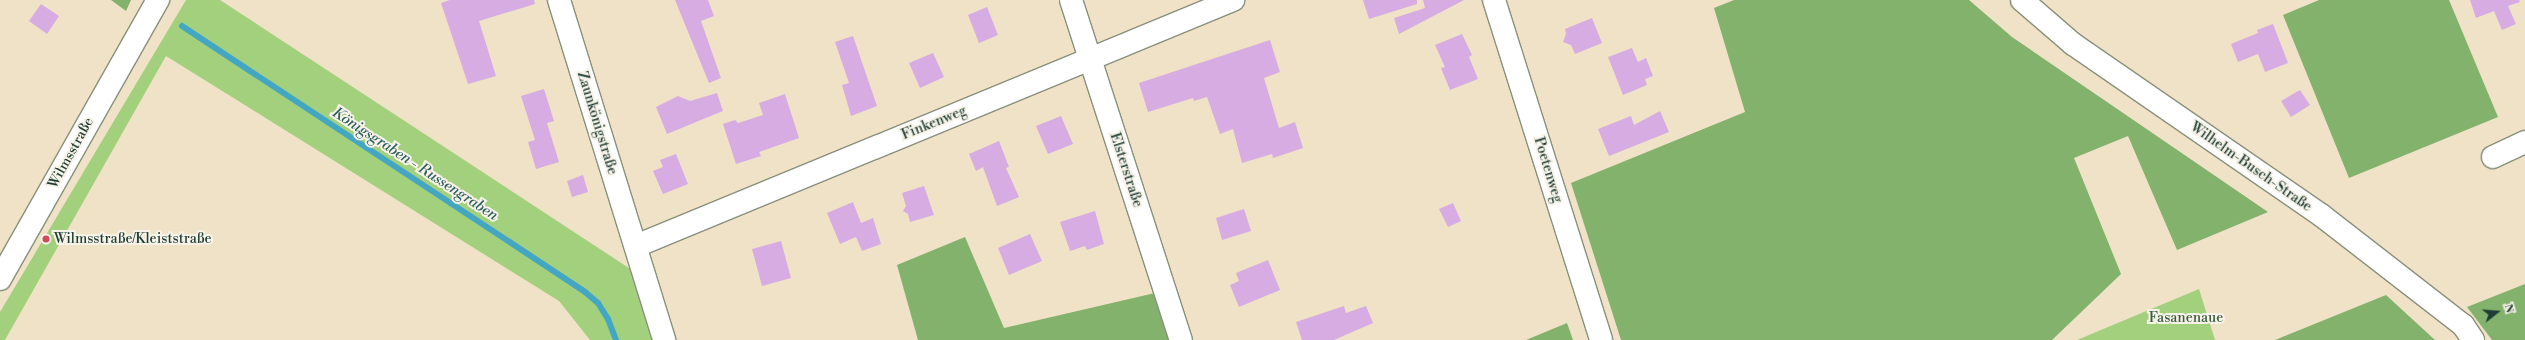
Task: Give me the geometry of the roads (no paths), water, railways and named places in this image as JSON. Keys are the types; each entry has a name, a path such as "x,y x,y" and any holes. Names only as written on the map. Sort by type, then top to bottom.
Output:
{"street":[{"name":"Wilmsstraße","path":"0,279 158,0"},
{"name":"Zaunkönigstraße","path":"559,0 664,340"},
{"name":"Elsterstraße","path":"1071,0 1180,340"},
{"name":"Finkenweg","path":"636,246 1232,0"},
{"name":"Poetenweg","path":"1494,0 1601,340"},
{"name":"Wilhelm-Busch-Straße","path":"2022,0 2073,44 2321,215 2463,325 2474,340"},
{"path":"2493,157 2525,142"}],"waterway":[{"name":"Königsgraben - Russengraben","path":"182,26 585,292 598,303 608,319 616,340"}],"place":[{"name":"Wilmsstraße/Kleiststraße","path":"46,239"}],"park label":[{"name":"Fasanenaue","path":"2186,318"}]}
